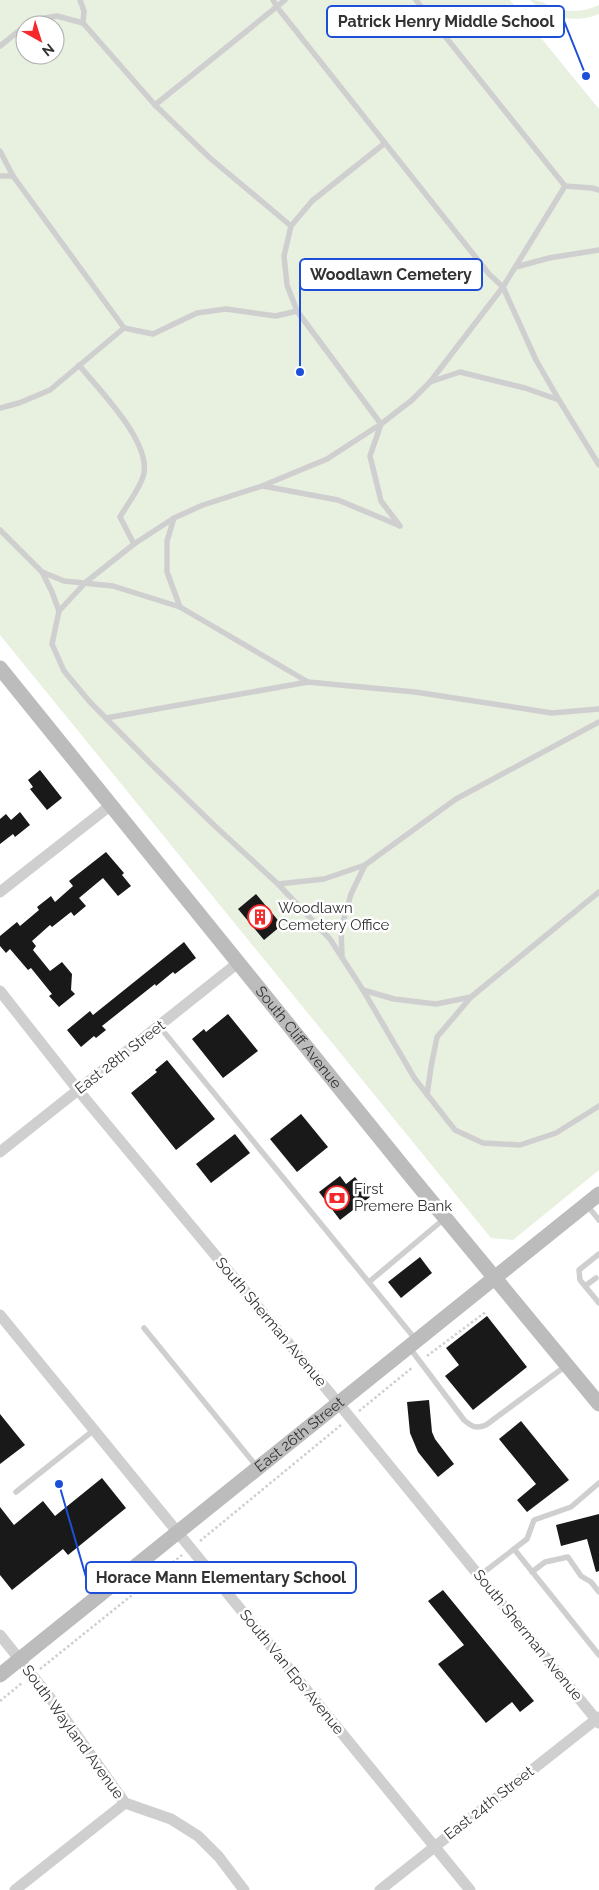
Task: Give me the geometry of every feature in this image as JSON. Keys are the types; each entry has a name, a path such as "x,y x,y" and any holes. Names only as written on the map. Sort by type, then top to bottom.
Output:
{"main road":[{"name":"South Cliff Avenue","path":"0,668 445,1218 599,1404"},
{"name":"East 26th Street","path":"0,1675 599,1194"}],"street":[{"path":"0,892 111,805"},
{"name":"East 28th Street","path":"0,1152 239,962"},
{"name":"South Sherman Avenue","path":"0,991 78,1090 598,1720"},
{"name":"South Van Eps Avenue","path":"0,1315 470,1890"},
{"name":"South Wayland Avenue","path":"0,1635 32,1675 125,1803 172,1819 187,1828 207,1844 244,1890"},
{"name":"East 24th Street","path":"380,1890 598,1720"},
{"path":"15,1890 125,1803"}],"lane":[{"path":"80,0 84,11 82,23"},
{"path":"274,0 277,7 489,274 503,286 536,360 599,465"},
{"path":"155,105 285,0"},
{"path":"416,0 565,186 599,190"},
{"path":"65,18 82,23 155,105 210,158 291,226"},
{"path":"0,46 15,34"},
{"path":"381,424 297,311 287,285 284,256 291,226 312,201 385,143"},
{"path":"0,151 13,176 124,328 153,334 197,313 226,309 276,316 297,311"},
{"path":"0,176 13,176"},
{"path":"565,186 503,286 430,382 412,400 381,424 327,460 262,486 203,505 174,518 134,544 86,582 59,611 52,644 64,671 106,718 216,828 278,884 330,939 363,990 415,1080 455,1130 483,1143 520,1145 556,1133 599,1106"},
{"path":"516,267 549,258 599,250"},
{"path":"0,408 19,403 50,390 124,328"},
{"path":"79,365 134,434 143,453 144,475 120,518 134,544"},
{"path":"430,382 460,372 525,388 559,400"},
{"path":"262,486 338,500 400,526 381,501 370,456 381,424"},
{"path":"174,518 167,541 167,572 180,607"},
{"path":"0,530 42,572 59,611"},
{"path":"42,572 64,581 113,586 180,607 308,682"},
{"path":"106,718 308,682 415,692 552,713 599,709"},
{"path":"278,884 324,879 364,865 456,799 599,722"},
{"path":"342,958 341,929 351,894 364,865"},
{"path":"427,1095 437,1037 471,997 599,892"},
{"path":"363,990 394,999 436,1004 471,997"},
{"path":"159,1026 369,1282 413,1344 420,1362 464,1420 472,1427 478,1428 486,1425 567,1365"},
{"path":"586,1204 599,1220"},
{"path":"369,1282 445,1218"},
{"path":"599,1254 579,1270 580,1280 597,1295 599,1303"},
{"path":"586,1286 596,1278"},
{"path":"144,1328 258,1468"},
{"path":"16,1492 94,1430"},
{"path":"479,1576 527,1539 534,1520 571,1507 599,1483"},
{"path":"514,1549 599,1655"},
{"path":"532,1572 545,1562 568,1557 581,1576 591,1582 599,1592"}],"path":[{"path":"0,1701 350,1418 487,1311"}],"green space":[{"path":"0,0 510,0 599,109 599,1170 513,1240 491,1238 0,635"},
{"path":"530,0 570,11 599,5 599,14 581,19 562,18 545,11"}],"building":[{"path":"40,770 62,798 47,810 30,789 33,787 28,780"},
{"path":"20,812 30,825 15,837 13,834 0,844 0,819 6,814 11,820"},
{"path":"106,852 124,873 122,875 131,886 118,896 103,878 79,898 86,906 74,916 71,912 52,927 50,925 32,941 36,946 33,950 50,971 62,962 72,974 71,990 75,994 59,1007 49,996 52,994 31,968 28,970 10,949 6,953 0,946 0,936 17,922 20,926 39,910 37,907 51,896 55,902 73,886 69,881"},
{"name":"Woodlawn Cemetery Office","path":"256,894 282,925 264,940 238,909"},
{"path":"184,942 196,958 175,974 173,972 156,986 155,984 102,1026 106,1030 96,1038 94,1036 81,1047 67,1030 90,1011 93,1015"},
{"path":"228,1014 258,1051 223,1078 192,1039 204,1029 206,1032"},
{"path":"167,1060 215,1119 176,1150 131,1093 157,1072 155,1070"},
{"path":"301,1114 328,1147 297,1172 270,1139"},
{"path":"235,1134 250,1153 211,1183 196,1164"},
{"path":"340,1176 346,1184 355,1177 370,1197 340,1220 319,1192"},
{"path":"420,1257 432,1273 401,1298 388,1282"},
{"path":"487,1316 527,1367 473,1410 445,1376 459,1365 446,1348"},
{"path":"429,1400 432,1432 454,1464 438,1477 418,1452 410,1433 407,1402"},
{"path":"0,1414 25,1445 0,1464"},
{"path":"521,1421 569,1480 527,1512 517,1500 536,1484 499,1439"},
{"path":"102,1478 126,1508 68,1555 63,1549 12,1590 0,1575 0,1507 14,1525 43,1501 55,1516"},
{"path":"599,1514 599,1571 596,1572 587,1539 561,1546 556,1525"},
{"path":"443,1590 534,1701 520,1712 512,1702 486,1723 438,1664 464,1645 428,1601"}],"place":[{"name":"Patrick Henry Middle School","path":"586,76"},
{"name":"Woodlawn Cemetery","path":"300,372"},
{"name":"Woodlawn Cemetery Office","path":"260,917"},
{"name":"First Premere Bank","path":"337,1198"},
{"name":"Horace Mann Elementary School","path":"59,1484"}]}
